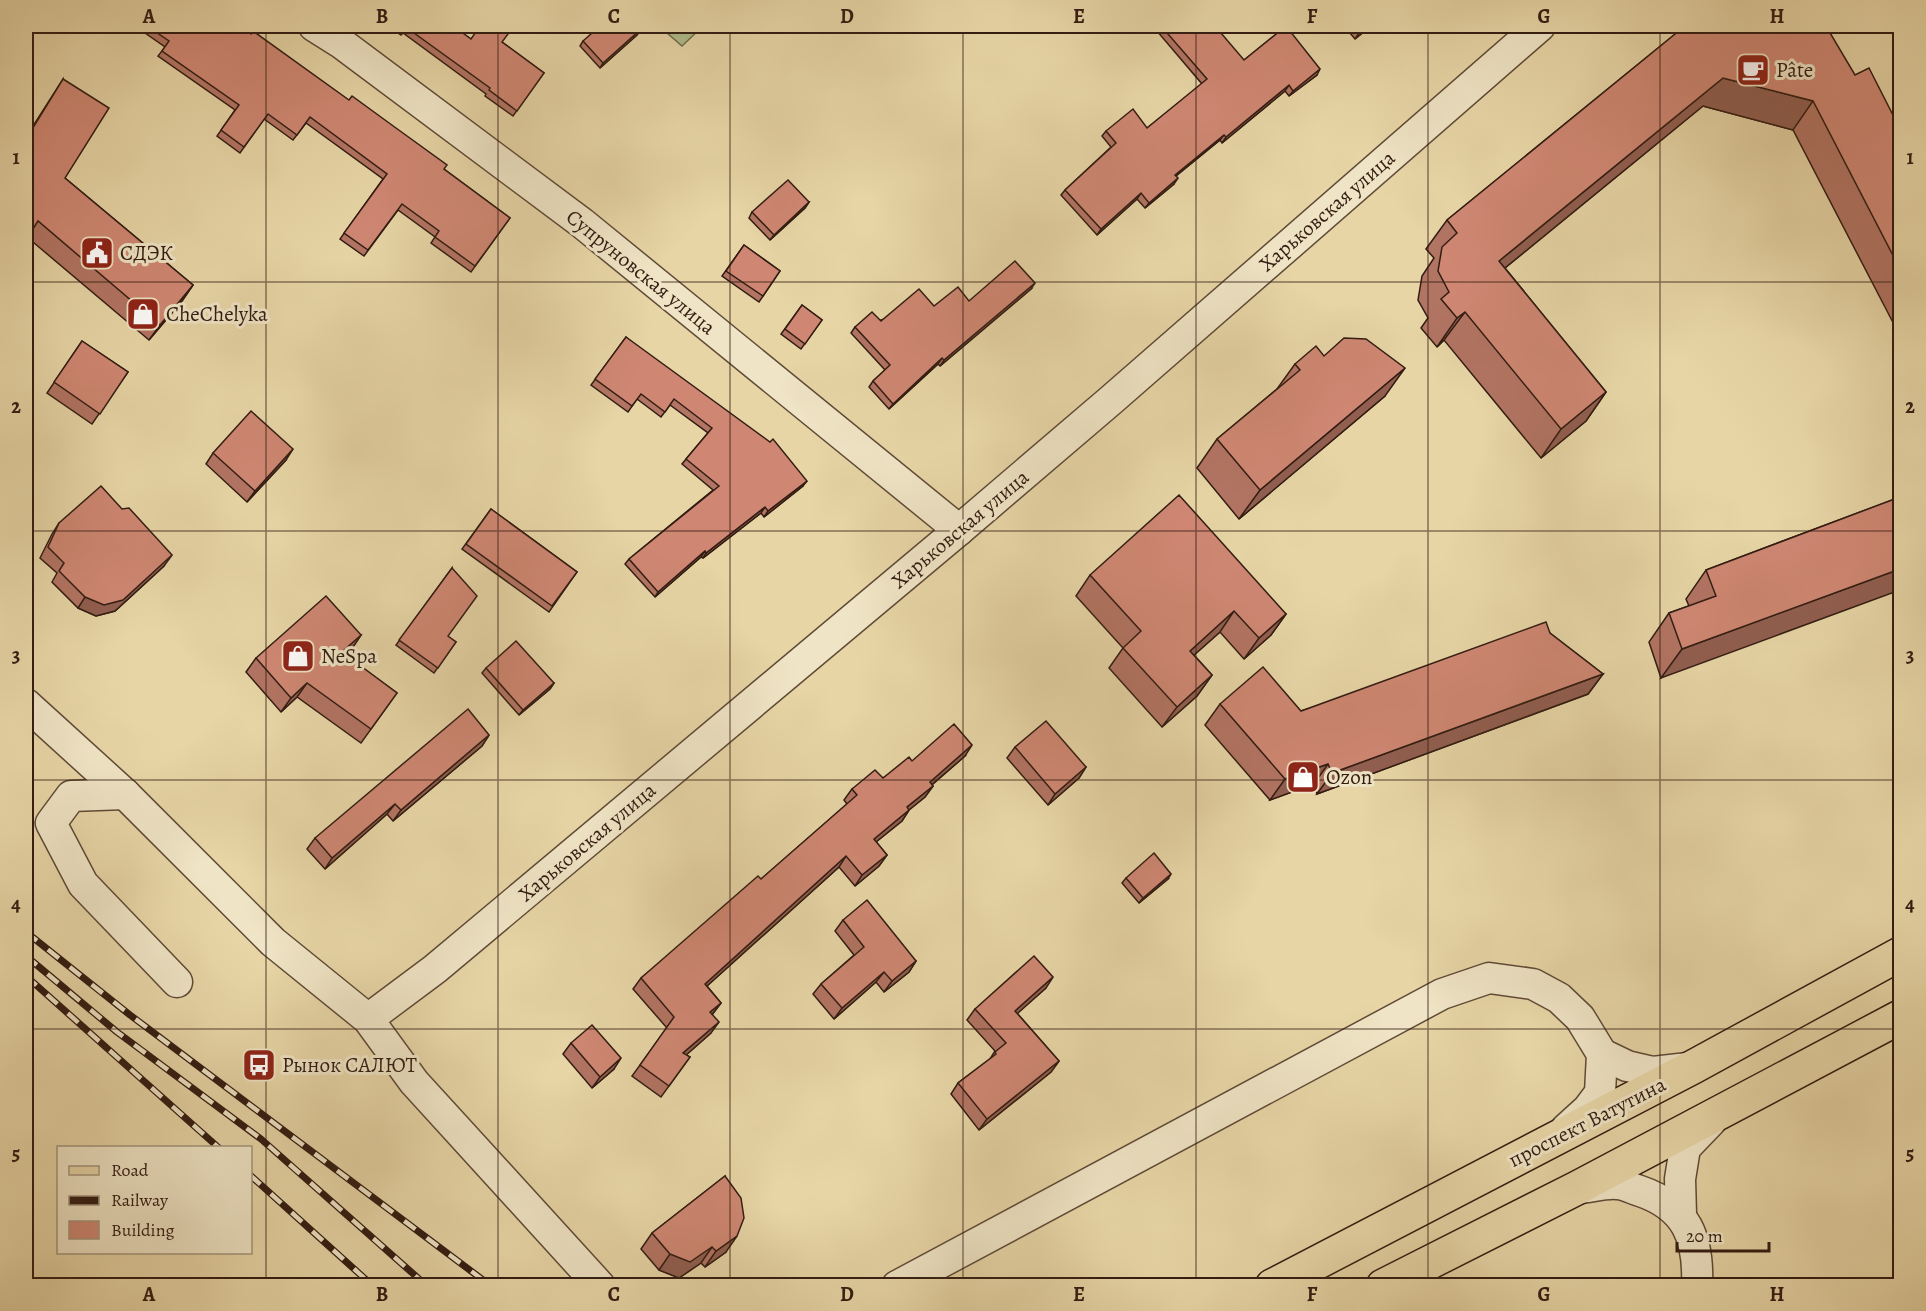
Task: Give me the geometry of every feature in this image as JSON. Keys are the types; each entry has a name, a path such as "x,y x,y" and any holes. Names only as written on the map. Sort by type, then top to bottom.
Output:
{"main road":[{"name":"проспект Ватутина","path":"1272,1286 1693,1067 1900,954"},
{"path":"1383,1286 1577,1188 1900,1017"}],"street":[{"name":"Супруновская улица","path":"314,26 341,43 582,223 959,530"},
{"name":"Харьковская улица","path":"368,1019 444,961 959,530 1540,26"},
{"path":"26,704 125,794 273,942 368,1019 414,1082 600,1286"},
{"path":"125,794 71,796 51,823 83,884 177,982"},
{"path":"897,1286 1442,994 1489,978 1533,984 1559,998 1580,1018 1602,1054 1627,1066 1653,1072 1693,1067"},
{"path":"1558,1137 1588,1109 1600,1093 1602,1054"},
{"path":"1681,1215 1680,1179 1685,1148 1717,1115"},
{"path":"1577,1188 1617,1184 1659,1197 1681,1215 1691,1234 1698,1261 1697,1286"}],"green space":[{"path":"659,26 703,26 682,46"}],"building":[{"path":"147,26 239,26 251,34 253,31 349,100 352,96 447,165 444,169 510,218 475,266 435,237 439,231 402,204 368,250 344,233 387,174 310,117 297,135 268,114 244,147 221,130 239,105 162,51 169,41"},
{"path":"400,26 453,26 471,39 480,26 514,26 502,42 544,73 517,111 489,90 490,88 407,28 405,30"},
{"path":"600,26 637,26 641,29 603,63 583,41"},
{"path":"1161,26 1215,26 1244,60 1286,26 1320,69 1293,91 1289,85 1226,137 1224,135 1175,175 1178,178 1149,203 1141,193 1101,229 1065,190 1116,143 1106,131 1133,109 1147,128 1207,79"},
{"path":"1353,26 1368,26 1359,33"},
{"path":"1685,26 1769,26 1785,29 1826,26 1855,75 1869,68 1900,129 1900,269 1813,101 1723,78 1499,261 1606,392 1561,429 1465,312 1457,318 1441,299 1449,292 1438,271 1442,247 1457,233 1447,220"},
{"path":"63,79 109,108 65,178 193,285 160,325 38,221 26,240 26,139"},
{"path":"788,180 809,202 774,235 752,212"},
{"path":"744,245 780,271 763,296 726,271"},
{"path":"1015,261 1035,283 944,360 942,358 893,404 873,381 890,365 855,327 872,312 881,321 919,289 934,306 958,287 969,301"},
{"path":"802,305 822,320 805,344 785,329"},
{"path":"626,337 770,442 773,439 807,481 768,511 765,507 706,553 705,551 658,592 629,559 719,486 686,459 712,428 674,399 665,412 641,394 632,406 595,379"},
{"path":"1344,338 1366,339 1405,368 1260,490 1217,439 1300,370 1295,364 1316,346 1324,356"},
{"path":"82,341 128,372 100,414 54,382"},
{"path":"251,411 293,449 255,491 213,453"},
{"path":"101,486 122,509 129,508 172,555 123,600 104,605 85,597 59,571 64,563 48,547 59,523"},
{"path":"1179,495 1286,614 1259,638 1234,611 1190,651 1212,675 1177,707 1123,648 1141,631 1090,575"},
{"path":"1900,497 1900,569 1682,649 1669,613 1716,596 1706,570"},
{"path":"491,509 577,572 552,606 466,544"},
{"path":"452,568 477,596 448,636 456,642 438,668 399,640"},
{"path":"326,596 361,635 342,652 397,693 371,729 307,683 291,698 256,658"},
{"path":"1546,622 1550,633 1603,674 1332,773 1328,764 1285,779 1220,704 1263,667 1301,711"},
{"path":"516,641 554,683 523,710 486,668"},
{"path":"468,709 489,735 401,810 395,804 332,858 315,838"},
{"path":"1046,721 1086,767 1055,794 1015,747"},
{"path":"954,724 972,745 930,782 933,786 907,807 909,810 874,839 887,855 862,875 846,856 705,984 721,1003 710,1012 719,1022 683,1053 690,1057 669,1086 640,1065 674,1017 641,978 758,876 761,879 857,795 852,789 875,770 883,778 909,757 912,761"},
{"path":"1154,853 1171,874 1143,898 1126,878"},
{"path":"867,900 916,961 892,981 884,972 842,1008 821,984 864,947 843,920"},
{"path":"1034,956 1053,977 1015,1011 1059,1061 987,1119 958,1083 996,1054 995,1052 1006,1043 975,1009"},
{"path":"592,1025 621,1058 600,1077 571,1043"},
{"path":"725,1176 741,1198 744,1218 737,1236 716,1251 712,1247 690,1262 670,1254 652,1233"}],"railway":[{"path":"26,932 130,1015 491,1286"},
{"path":"26,956 117,1032 261,1139 427,1286"},
{"path":"26,976 217,1146"},
{"path":"252,1177 373,1286"}],"place":[{"name":"Pâte","path":"1753,70"},
{"name":"СДЭК","path":"97,253"},
{"name":"CheChelyka","path":"143,314"},
{"name":"NeSpa","path":"298,656"},
{"name":"Ozon","path":"1303,777"},
{"name":"Рынок САЛЮТ","path":"259,1065"}]}
